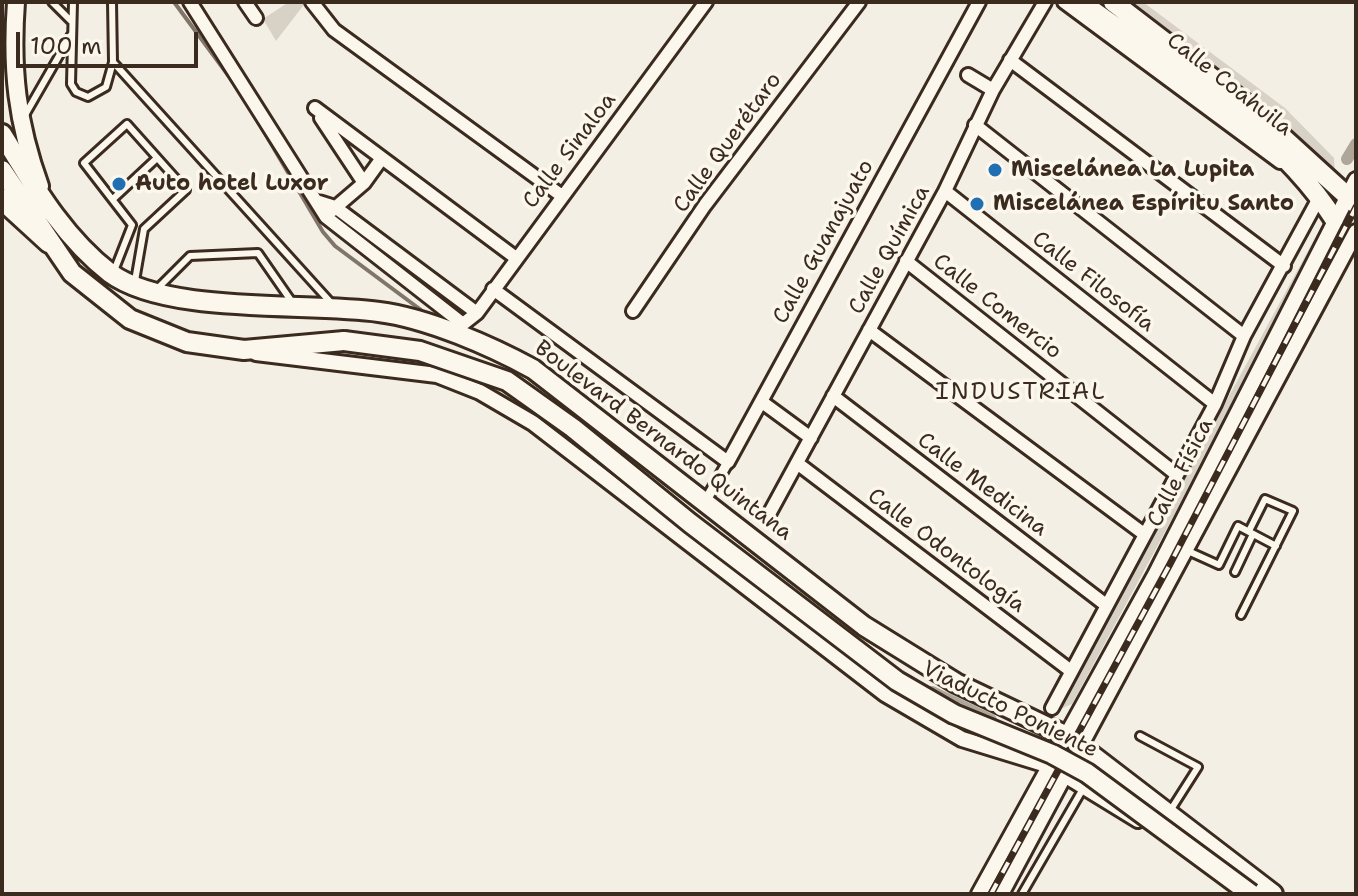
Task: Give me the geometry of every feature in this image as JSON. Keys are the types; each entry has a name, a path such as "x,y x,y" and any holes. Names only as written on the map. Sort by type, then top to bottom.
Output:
{"highway":[{"path":"2,199 49,242"}],"main road":[{"path":"16,2 12,60 31,160 49,210"},
{"name":"Calle Coahuila","path":"1081,2 1351,200"},
{"name":"Calle Coahuila","path":"1113,2 1246,104 1300,164 1334,219"},
{"name":"Boulevard Bernardo Quintana","path":"2,134 49,210 82,249 113,275 135,285 192,299 383,312 501,351 564,391 864,626 956,683 1067,736 1273,894"},
{"path":"2,170 72,273 130,319 187,342 244,350"},
{"name":"Viaducto Poniente","path":"244,350 344,341 420,351 507,381 573,428 690,523 897,681 954,714 1087,773 1251,894"}],"street":[{"path":"190,2 316,201 477,313"},
{"path":"245,2 256,18"},
{"path":"312,2 334,30 562,196"},
{"name":"Calle Sinaloa","path":"330,212 466,323 477,313 706,2"},
{"name":"Calle Querétaro","path":"633,311 705,205 859,2"},
{"name":"Calle Guanajuato","path":"705,502 979,2"},
{"name":"Calle Química","path":"768,516 945,191 993,90 1045,2"},
{"path":"1064,2 1272,158 1300,164"},
{"path":"1010,60 1284,266"},
{"path":"968,75 993,90"},
{"path":"364,183 315,108 516,258"},
{"path":"975,125 1244,336"},
{"path":"330,212 364,183 382,158"},
{"name":"Calle Física","path":"979,894 1155,575 1334,219 1351,200 1356,180"},
{"name":"Calle Filosofía","path":"945,191 1215,404"},
{"name":"Calle Física","path":"1052,708 1215,404 1244,336 1319,198"},
{"path":"1001,894 1083,747 1355,235 1334,219"},
{"name":"Calle Comercio","path":"906,261 1176,474"},
{"path":"493,289 728,462"},
{"path":"869,330 1144,534"},
{"path":"244,350 279,358 361,363 437,375 480,392 533,423 885,694 962,739 1050,766 1155,830 1238,894"},
{"name":"Calle Medicina","path":"833,396 1106,605"},
{"path":"762,402 811,438"},
{"name":"Calle Odontología","path":"797,463 1071,671"}],"lane":[{"path":"52,2 71,21"},
{"path":"73,2 71,84 76,92 88,97 106,87 113,62 112,2"},
{"path":"22,122 71,34"},
{"path":"113,62 335,308"},
{"path":"113,275 132,225 84,163 127,124 186,190 144,229 135,285"},
{"path":"113,199 157,158"},
{"path":"154,292 190,256 258,253 294,305"},
{"path":"1235,572 1265,499 1293,511 1241,615"},
{"path":"1187,550 1219,565 1238,526 1276,546"},
{"path":"1140,736 1198,767 1168,814"},
{"path":"1022,894 1084,787"}],"shaded area":[{"path":"289,2 306,2 276,41 263,19"},
{"path":"1092,2 1143,2 1285,108 1334,158 1336,196 1356,213 1356,223 1334,206 1326,234 1072,704 1058,710 1333,205"}],"waterway":[{"path":"174,2 239,90"},
{"path":"250,108 323,232 335,246 421,310"},
{"path":"1347,159 1356,144"},
{"path":"932,692 991,720"}],"railway":[{"path":"991,894 1170,564 1356,207"}],"place":[{"name":"Miscelánea La Lupita","path":"995,170"},
{"name":"Auto hotel Luxor","path":"119,184"},
{"name":"Miscelánea Espíritu Santo","path":"977,204"}],"district":[{"name":"INDUSTRIAL","path":"1021,393"}]}
